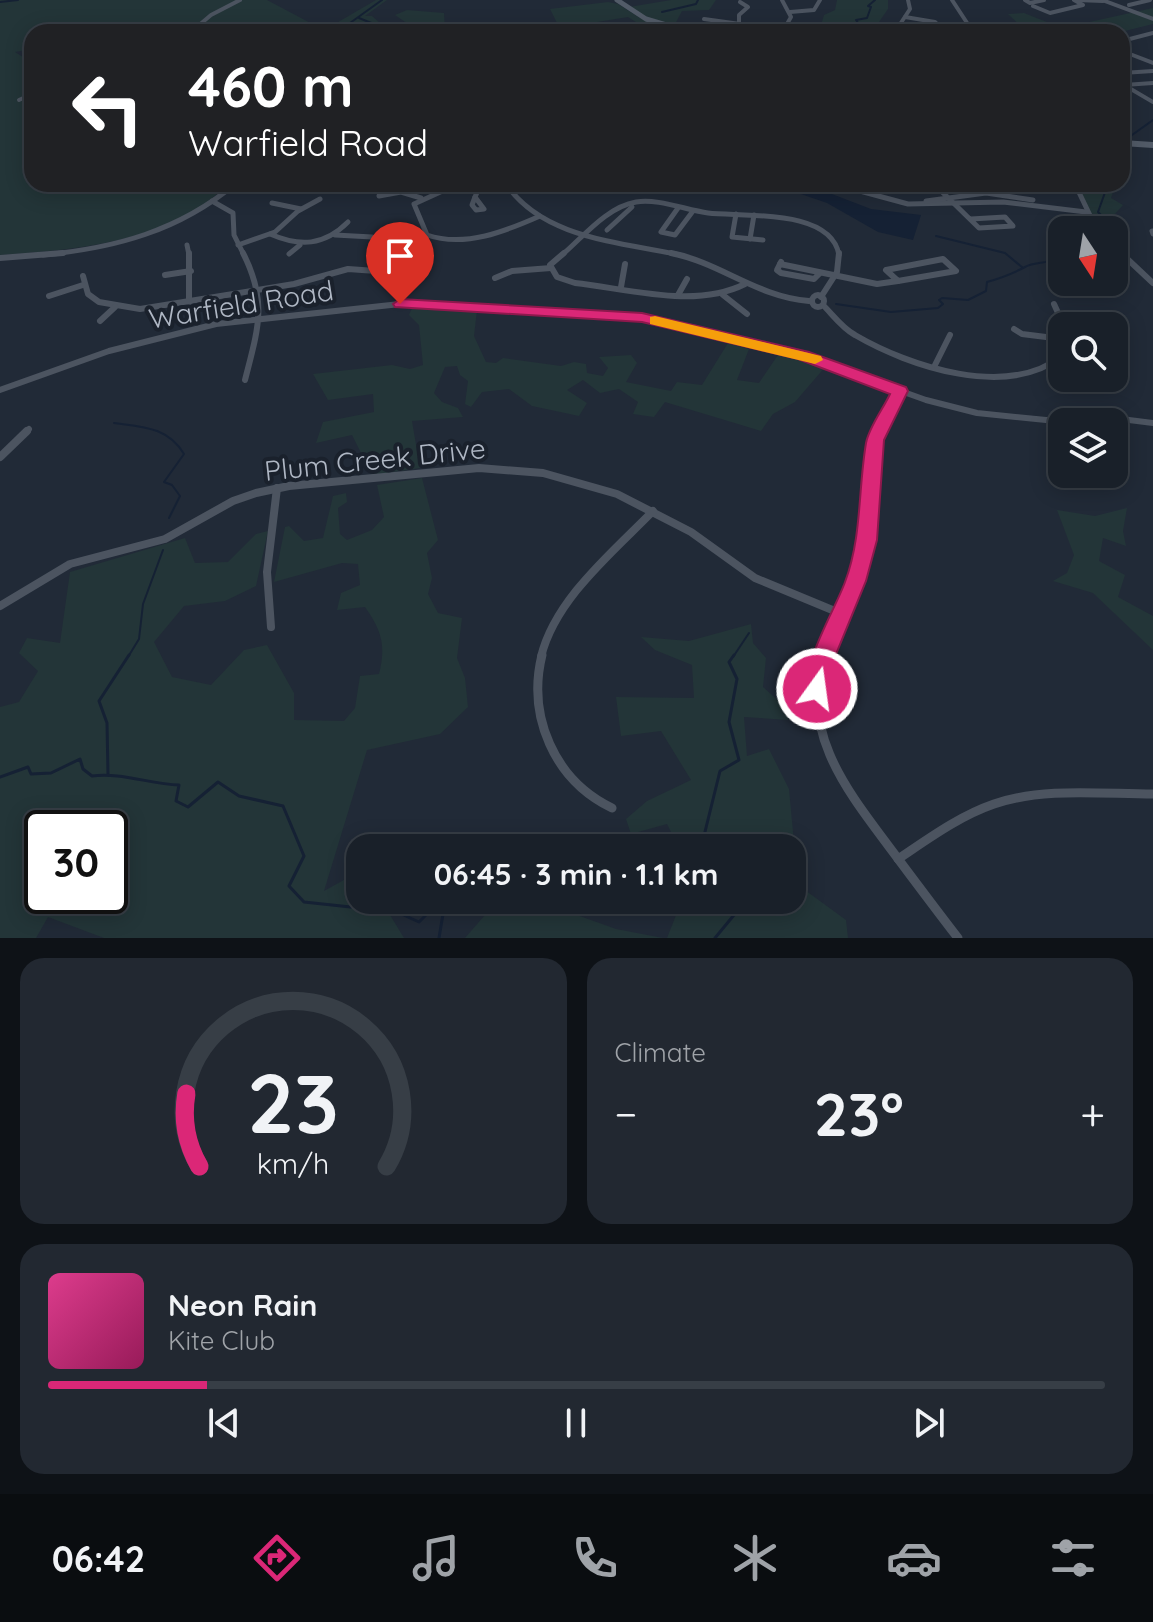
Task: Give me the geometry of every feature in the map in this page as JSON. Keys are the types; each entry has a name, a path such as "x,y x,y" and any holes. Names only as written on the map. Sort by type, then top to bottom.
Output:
{"main road":[{"path":"617,0 646,19 663,24"},
{"path":"1130,144 1153,145"}],"street":[{"path":"200,24 240,0"},
{"path":"782,0 790,12 788,24"},
{"path":"790,12 814,10 820,0"},
{"path":"900,24 910,9 908,0"},
{"path":"952,0 966,24"},
{"path":"1025,0 1030,3 1044,0"},
{"path":"1073,0 1104,1 1153,19"},
{"path":"1033,6 1050,13 1083,5 1073,0"},
{"path":"1119,5 1150,0"},
{"path":"739,23 739,15 748,7 740,2"},
{"path":"905,17 937,24"},
{"path":"704,19 744,24"},
{"path":"1130,39 1152,34"},
{"path":"1130,54 1153,63"},
{"path":"1130,72 1153,71"},
{"path":"1130,85 1153,85"},
{"path":"1130,89 1151,100"},
{"path":"19,100 24,98"},
{"path":"213,201 221,192"},
{"path":"0,257 96,248 180,221 225,192"},
{"path":"379,196 401,192 421,198"},
{"path":"434,192 414,204 427,235 439,239 505,234 540,216"},
{"path":"475,197 477,192"},
{"path":"511,192 519,203 540,216 584,234 699,259 771,295 809,301 812,297 822,301 856,335 935,365 987,377 1011,377 1048,367"},
{"path":"861,192 897,203 1003,202 1085,210"},
{"path":"874,192 900,200 994,193 1062,207 1081,216"},
{"path":"942,192 979,228 1013,226 1005,217 971,219"},
{"path":"1078,192 1088,216"},
{"path":"1080,198 1081,192"},
{"path":"1062,207 1080,198"},
{"path":"238,245 270,234 301,209 320,199"},
{"path":"213,201 233,213 238,245 254,270 259,291 261,317 245,380"},
{"path":"551,268 553,259 619,205 639,201 693,211 787,217 825,232 840,249 836,278 822,301"},
{"path":"272,203 301,209"},
{"path":"607,230 632,207"},
{"path":"678,208 661,232 683,237"},
{"path":"675,235 693,211"},
{"path":"736,214 732,237 763,240"},
{"path":"750,239 754,215"},
{"path":"608,216 621,219"},
{"path":"270,234 300,245 320,242 335,235 348,222"},
{"path":"335,235 372,237"},
{"path":"187,245 191,271 189,302"},
{"path":"289,254 300,245"},
{"path":"781,262 777,270 781,273 814,279 820,273 862,283 898,281 956,271 943,259 877,272"},
{"path":"1128,259 1153,283"},
{"path":"621,287 625,264"},
{"path":"495,278 512,271 551,268 563,280 678,295 723,295 745,284"},
{"path":"83,276 83,285 91,297 115,307 140,309 259,291 348,269 404,273"},
{"path":"886,270 898,281"},
{"path":"165,275 191,271"},
{"path":"678,295 687,279"},
{"path":"49,296 83,285"},
{"path":"723,295 747,314"},
{"name":"Warfield Road","path":"0,390 41,373 140,342 261,317 400,304 642,318 803,356 952,408 1008,418 1153,423"},
{"path":"1054,304 1058,312"},
{"path":"100,321 115,307"},
{"path":"1014,329 1022,334 1048,337"},
{"path":"935,365 950,335"},
{"path":"900,391 876,440 867,540 856,581 819,675 819,728 841,783 958,938"},
{"path":"0,457 29,429"},
{"name":"Plum Creek Drive","path":"0,606 70,564 165,539 233,501 277,488 453,469 505,468 582,482 653,511 691,532 755,578 842,614"},
{"path":"271,627 264,581 275,522 277,488"},
{"path":"612,808 584,794 548,744 536,702 536,670 547,634 561,611 653,511"},
{"path":"898,859 959,819 997,803 1032,797 1153,794"}],"shaded area":[{"path":"0,0 267,0 312,24 24,24 24,50 15,52 24,58 24,192 217,194 169,224 142,234 85,246 0,255"},
{"path":"376,0 387,0 365,16 372,16 381,24 335,24"},
{"path":"671,0 716,0 709,10 682,11 675,24 644,17 629,7"},
{"path":"837,0 888,0 888,9 878,24 821,24 824,15 835,10"},
{"path":"608,2 658,24 639,24 628,17 590,24 558,24 550,9"},
{"path":"1153,8 1153,24 1130,30 1130,24 1080,24"},
{"path":"407,10 444,13 445,24 408,24 395,15"},
{"path":"1024,13 1052,24 1019,24 1008,14"},
{"path":"1081,192 1113,192 1111,198 1123,205 1114,216 1088,216"},
{"path":"412,308 477,310 474,336 486,362 496,363 503,358 561,366 574,362 586,364 587,373 603,376 608,368 599,357 631,355 637,363 626,382 671,391 677,382 702,385 728,343 749,349 737,380 759,383 780,352 826,366 795,402 773,414 761,431 665,402 654,417 633,414 638,402 619,389 600,393 583,380 567,390 587,403 579,416 532,406 509,389 482,392 471,407 465,404 468,381 460,375 457,366 445,367 434,393 442,402 458,408 463,417 412,421 420,468 372,475 352,435 316,443 323,422 374,412 373,394 328,400 313,374 392,365 410,369 423,365 419,325 409,315"},
{"path":"422,478 438,540 427,553 432,578 428,594 438,613 462,618 457,658 465,678 468,707 440,734 367,750 324,891 346,879 346,914 389,914 404,938 104,938 48,917 36,938 0,938 0,707 19,702 38,671 19,653 27,638 60,643 70,572 185,538 195,563 228,562 256,534 268,531 256,586 225,601 184,606 154,642 172,677 211,685 244,650 267,645 294,693 294,720 344,721 355,708 360,676 379,674 382,655 379,631 365,607 337,610 341,593 360,585 358,564 342,563 274,582 285,527 289,526 304,541 323,538 333,496 346,493 347,502 338,508 340,534 347,540 372,530 384,517 377,485"},
{"path":"1127,508 1123,531 1126,546 1103,538 1099,561 1125,575 1118,597 1153,616 1153,650 1093,593 1053,581 1067,573 1074,555 1057,510 1095,516"},
{"path":"751,624 753,643 766,658 763,687 792,713 788,720 744,717 747,756 769,749 789,789 793,834 672,834 667,824 631,834 626,819 647,801 691,780 661,731 621,736 616,697 694,698 692,665 655,650 641,637 689,641"},
{"path":"806,891 846,920 848,938 667,938 676,914 806,914"},
{"path":"486,914 574,914 616,929 663,938 465,938"}],"water":[{"path":"795,192 827,192 871,209 921,215 913,240 878,232 827,203"}],"waterway":[{"path":"0,2 18,0"},
{"path":"353,24 350,23 382,0"},
{"path":"662,12 696,4 698,0"},
{"path":"859,24 856,20 867,18 871,7 868,6 875,0"},
{"path":"359,18 374,24"},
{"path":"1130,136 1153,120"},
{"path":"1099,216 1105,192"},
{"path":"936,236 1005,253 1023,268"},
{"path":"836,304 891,312 938,308 943,304 939,300 942,298 968,300 986,291 987,282 1048,261"},
{"path":"114,423 145,427 162,433 184,454 164,482 172,485 180,496 169,518"},
{"path":"128,657 139,639 143,604 163,550"},
{"path":"733,657 749,633"},
{"path":"108,774 107,723 99,701 129,655"},
{"path":"704,834 720,771 739,760 729,722 737,679 729,662 734,655"},
{"path":"0,777 28,767 31,774 51,773 80,759 83,769 92,776 179,785 176,801 188,807 218,782 239,796 283,806 304,856 289,886 304,902 397,912 419,922 432,909 443,914 439,938"},
{"path":"715,938 734,914"}],"slow traffic":[{"path":"655,320 815,360"}],"route":[{"path":"400,304 599,313 642,318 803,356 900,391 876,440 872,456 867,540 856,581 823,659 817,689"}]}
